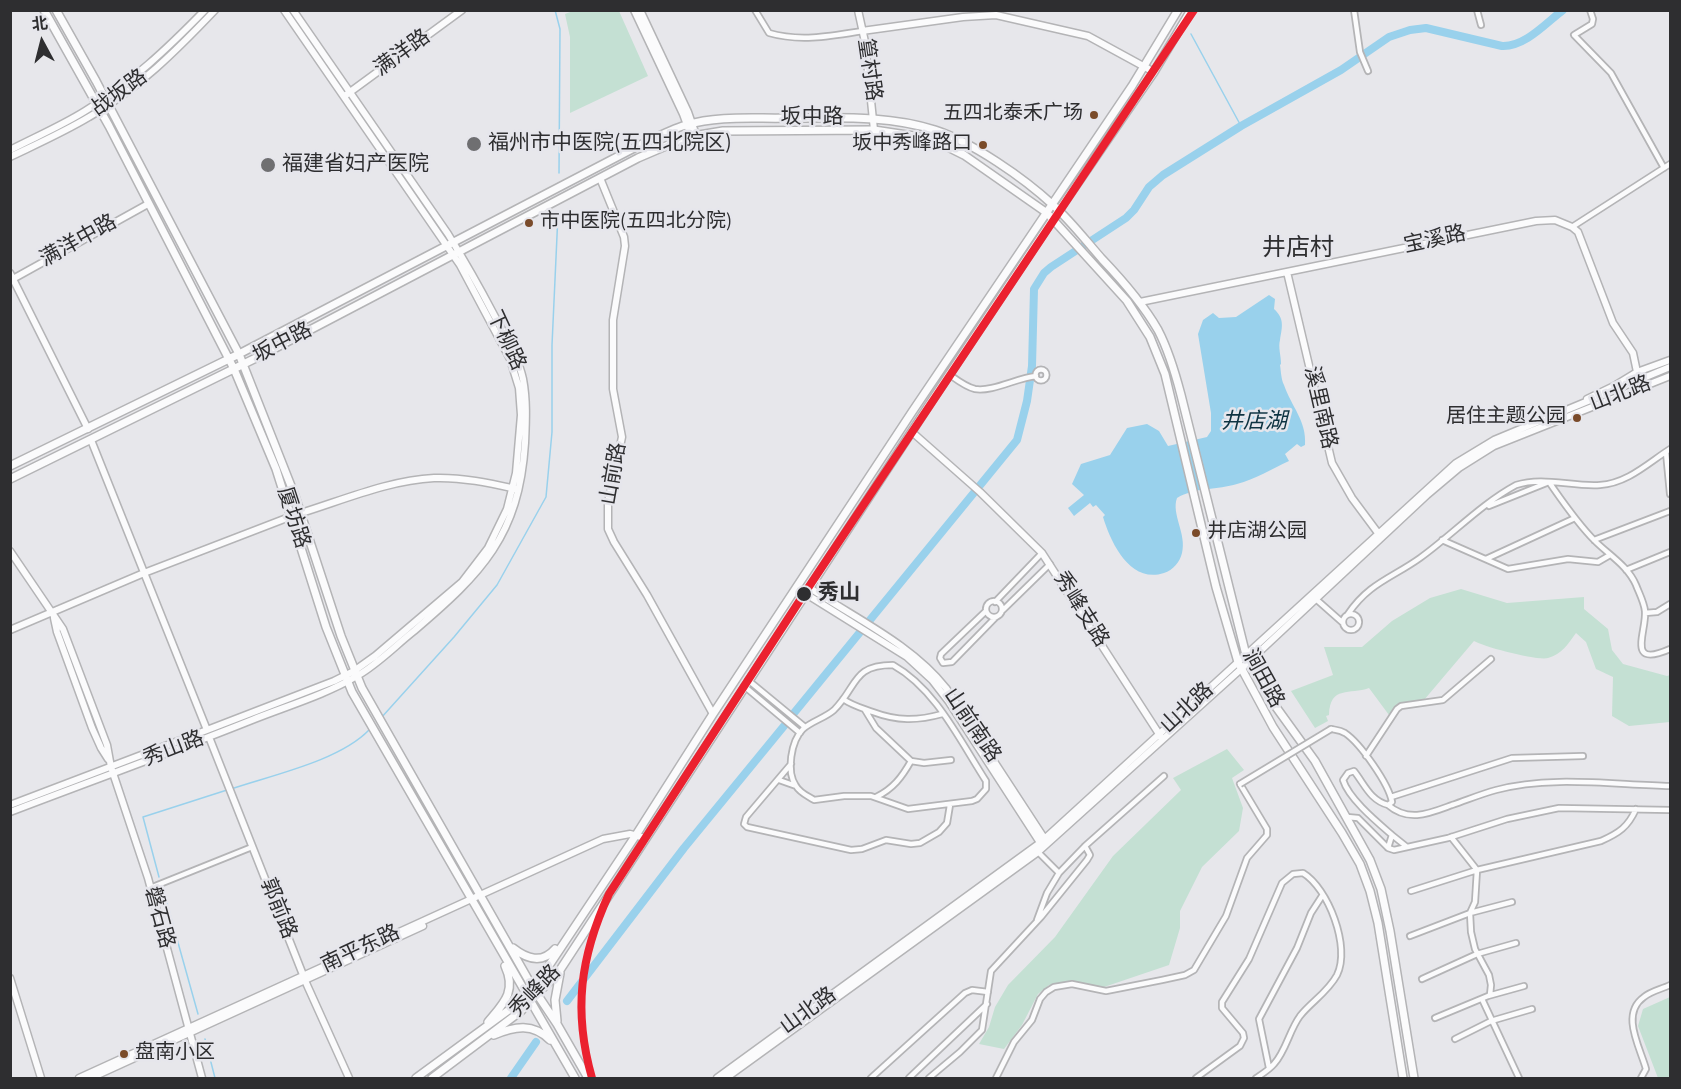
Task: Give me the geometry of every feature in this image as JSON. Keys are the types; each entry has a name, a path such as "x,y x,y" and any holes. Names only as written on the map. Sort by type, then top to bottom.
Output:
{"main road":[{"name":"厦坊路","path":"45,10 234,369 264,446 276,469 326,627 346,678 574,1078"},
{"name":"厦坊路","path":"56,10 107,101 244,365 301,513 355,674 537,995 552,1011 588,1078"},
{"name":"战坂路","path":"107,101 156,58 205,10"},
{"name":"战坂路","path":"10,157 107,101 171,55 215,10"},
{"name":"下柳路","path":"284,10 457,254 512,363 517,380 520,406 520,435 513,510 504,532 486,561 467,584 379,660 335,684"},
{"name":"下柳路","path":"293,10 346,95"},
{"name":"满洋路","path":"346,95 462,10"},
{"path":"634,10 690,124"},
{"path":"640,10 694,135"},
{"name":"篁村路","path":"858,10 874,130"},
{"path":"1056,207 1178,10"},
{"name":"秀峰路","path":"416,1078 477,1034 533,988 912,412 1047,213 1056,207 1154,72 1191,10"},
{"path":"862,31 963,17 996,15 1088,36 1154,72"},
{"name":"战坂路","path":"10,150 98,107"},
{"name":"坂中路","path":"10,466 239,354 658,136 690,124 743,118 874,118 932,129 964,142 1056,207"},
{"name":"坂中路","path":"10,479 244,365 657,148 694,135 733,130 874,130 920,137 951,148 1047,213"},
{"name":"山前路","path":"600,178 626,246 613,320 613,389 622,437 608,501 608,529 713,714"},
{"name":"满洋中路","path":"11,277 148,204"},
{"name":"秀峰路","path":"432,1078 530,1003 560,970 746,683 1053,219 1056,207"},
{"name":"涧田路","path":"1056,207 1140,302 1158,330 1174,370 1247,659 1276,707 1310,752 1370,860 1383,897 1414,1078"},
{"path":"1047,213 1053,219"},
{"name":"涧田路","path":"1053,219 1122,295 1142,322 1163,367 1216,586 1240,666 1273,727 1342,833 1366,880 1378,923 1403,1078"},
{"name":"宝溪路","path":"1140,302 1536,221 1552,220 1572,227"},
{"path":"1572,227 1579,236 1616,328 1633,353 1637,372"},
{"name":"溪里南路","path":"1287,272 1332,463 1352,498 1378,533"},
{"path":"11,277 88,429"},
{"path":"1554,415 1618,384 1637,372 1671,360"},
{"name":"山北路","path":"726,1078 1042,846 1240,666 1441,475 1469,454 1494,440 1671,368"},
{"name":"山北路","path":"1247,659 1317,600 1427,495 1479,454 1500,443 1671,376"},
{"name":"秀峰支路","path":"912,432 980,492 1042,553 1161,738"},
{"name":"郭前路","path":"91,440 304,979 349,1078"},
{"path":"301,513 392,485 424,479 462,479 516,489"},
{"path":"10,630 144,573 292,516"},
{"name":"磐石路","path":"10,551 52,612 92,728 109,759 150,888 202,1078"},
{"name":"山前南路","path":"808,591 917,659 940,681 1042,846"},
{"name":"秀山路","path":"10,805 112,770 335,684"},
{"name":"秀山路","path":"10,812 112,770"},
{"name":"南平东路","path":"91,1078 473,901 603,838 615,835 635,836 644,840"},
{"name":"山北路","path":"717,1078 1042,846"},
{"path":"510,946 525,957 539,959 552,953 568,936"},
{"path":"477,1034 501,1008 509,992 509,976 502,952"},
{"path":"552,1011 560,970"},
{"path":"10,978 41,1078"},
{"path":"486,1038 513,1028 536,1030 556,1045"},
{"name":"南平东路","path":"80,1078 189,1032"}],"street":[{"path":"755,10 769,33 785,38 803,39 862,31"},
{"path":"1354,10 1360,54 1368,71"},
{"path":"1477,10 1481,25"},
{"path":"1590,10 1592,24 1574,35 1611,74 1664,168"},
{"path":"1572,227 1671,164"},
{"path":"950,375 977,389 1036,376"},
{"path":"1343,623 1344,618 1356,603 1372,587 1420,558 1516,485 1530,482 1595,485 1612,483 1629,477 1668,451 1671,494"},
{"path":"1482,509 1549,482"},
{"path":"1549,482 1575,518 1594,540 1626,570 1636,584 1645,613 1640,640 1644,651 1649,655 1658,655 1671,649"},
{"path":"1594,540 1671,511"},
{"path":"1485,559 1575,518"},
{"path":"1442,540 1512,569 1568,559 1598,562 1610,555"},
{"path":"1626,570 1671,552"},
{"path":"995,602 1042,553"},
{"path":"1003,610 1000,603 989,603 986,610 941,654 940,658 943,663 952,662 1050,564"},
{"path":"1317,600 1348,630 1353,630 1360,622 1358,617 1348,614"},
{"path":"1645,613 1657,612 1671,604"},
{"path":"986,610 989,615 996,618"},
{"path":"1366,756 1397,709 1401,706 1443,700 1491,659"},
{"path":"893,665 904,671 926,691 942,714 986,781 985,792 977,799 950,805 908,809 875,797 844,796 814,800 804,794 796,786 791,774 795,742 805,728 830,714 843,699 861,673 874,666 893,665"},
{"path":"746,683 805,728"},
{"path":"746,683 800,733"},
{"path":"843,699 853,706 886,717 904,720 931,718 942,714"},
{"path":"865,710 876,728 911,761 924,763 951,760"},
{"path":"996,1078 1014,1042 1032,1020 1040,999 1054,987 1072,984 1106,991 1185,975 1194,970 1226,916 1247,858 1267,836 1267,829 1240,784 1331,729 1346,734 1366,756 1391,791 1392,802 1388,805"},
{"path":"1392,797 1512,758 1583,756"},
{"path":"875,797 891,789 902,778 911,761"},
{"path":"791,764 746,817 744,824 747,827 851,850 862,849 886,840 910,844 920,843 939,832 947,823 950,805"},
{"path":"1407,847 1371,816 1349,791 1343,780 1348,773 1354,771 1371,796 1378,802 1401,813 1415,816 1429,814 1498,790 1546,782 1671,786"},
{"path":"1036,922 1047,893 1059,873 1085,846 1164,776"},
{"path":"779,780 796,786"},
{"path":"891,789 893,802"},
{"path":"1346,817 1358,818 1388,848 1394,850 1451,837 1507,819 1559,808 1671,810"},
{"path":"1411,891 1477,870 1601,841 1613,836 1629,824 1636,809"},
{"path":"1388,848 1392,835"},
{"path":"1451,837 1477,870 1475,902 1470,913 1473,944 1489,975 1490,995"},
{"path":"1042,846 1059,873"},
{"path":"929,1078 982,1030 991,970 1036,922 1088,860 1090,855 1085,846"},
{"path":"150,888 252,847"},
{"path":"1196,1078 1235,1051 1244,1038 1239,1028 1222,1008 1222,1002 1249,959 1282,883 1293,874 1303,873 1312,880 1335,918 1340,932 1341,963 1332,983 1300,1016 1275,1064 1256,1078"},
{"path":"1269,1068 1258,1019 1297,948 1311,913 1322,896"},
{"path":"1410,936 1470,913 1512,902"},
{"path":"1422,979 1477,954 1516,943"},
{"path":"1641,1078 1646,1069 1632,1024 1634,1012 1643,997 1671,985"},
{"path":"1435,1018 1490,995 1524,986"},
{"path":"871,1078 965,993 972,990 988,992"},
{"path":"1482,999 1519,1078"},
{"path":"909,1078 987,1004"},
{"path":"1455,1039 1491,1021 1532,1009"}],"green space":[{"path":"573,11 619,11 648,76 570,113 570,37 565,14"},
{"path":"1461,589 1507,603 1584,597 1584,609 1608,629 1612,650 1623,664 1670,675 1670,722 1629,726 1612,716 1613,677 1596,669 1586,642 1576,633 1561,651 1548,658 1511,653 1474,641 1424,700 1400,703 1389,715 1369,688 1342,693 1333,699 1329,715 1326,716 1328,721 1315,728 1291,691 1333,675 1324,647 1362,647 1392,621 1430,598"},
{"path":"1227,749 1244,770 1232,778 1243,808 1239,831 1202,867 1180,911 1180,928 1169,965 1104,987 1070,982 1049,985 1038,994 1022,1025 1004,1049 979,1044 989,1027 995,1007 1008,985 1055,937 1113,856 1181,790 1173,778"},
{"path":"1670,997 1670,1078 1658,1078 1638,1026 1643,1009"}],"water":[{"name":"井店湖","path":"1269,295 1275,299 1274,309 1282,323 1279,346 1282,380 1304,428 1305,445 1301,447 1297,444 1285,454 1289,461 1250,479 1230,486 1191,492 1177,498 1176,511 1183,546 1180,560 1164,573 1152,575 1141,573 1124,559 1117,549 1103,517 1105,515 1096,505 1093,507 1090,503 1074,516 1068,508 1084,495 1072,484 1081,464 1110,455 1127,428 1147,424 1159,431 1168,446 1207,437 1211,431 1211,413 1198,334 1203,320 1213,313 1219,318 1236,317"}],"waterway":[{"path":"555,10 560,29 559,173"},
{"path":"794,713 1017,440 1027,401 1032,366 1034,289 1044,273 1126,218 1149,187 1163,175 1241,126 1341,70 1389,37 1410,30 1426,28 1502,46 1511,45 1535,33 1563,10"},
{"path":"1191,34 1241,126"},
{"path":"381,718 497,585 546,497 552,432 552,345 558,214"},
{"path":"567,1001 684,848 784,726"},
{"path":"231,789 323,759 356,741 369,730"},
{"path":"159,877 143,817 227,790"},
{"path":"163,889 198,1014"},
{"path":"205,1039 215,1078"},
{"path":"511,1078 536,1042"}],"transit line":[{"path":"592,1078 583,1030 582,984 591,940 609,894 804,594 1194,10"}],"place":[{"name":"五四北泰禾广场","path":"1094,115"},
{"name":"福州市中医院(五四北院区)","path":"474,144"},
{"name":"坂中秀峰路口","path":"983,145"},
{"name":"福建省妇产医院","path":"268,165"},
{"name":"市中医院(五四北分院)","path":"529,223"},
{"name":"居住主题公园","path":"1577,418"},
{"name":"井店湖公园","path":"1196,533"},
{"name":"秀山","path":"804,594"},
{"name":"盘南小区","path":"124,1054"}],"district":[{"name":"井店村","path":"1298,250"}]}
